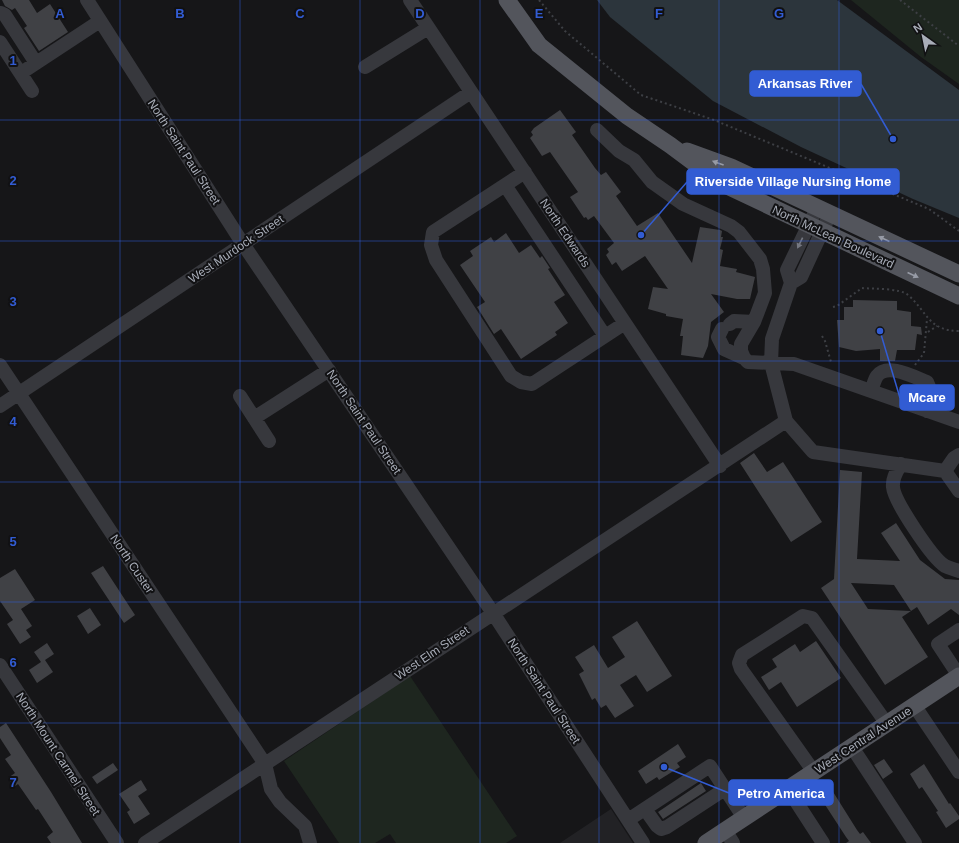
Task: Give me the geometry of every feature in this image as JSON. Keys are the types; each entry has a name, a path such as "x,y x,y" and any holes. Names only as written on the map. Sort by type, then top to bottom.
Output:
{"main road":[{"name":"North McLean Boulevard","path":"507,0 539,45 627,116 670,145 721,184 959,296"},
{"name":"North McLean Boulevard","path":"670,145 731,167 959,274"},
{"name":"West Central Avenue","path":"706,843 729,837 744,818 959,676"}],"street":[{"name":"North Saint Paul Street","path":"87,0 244,244 492,613 643,843"},
{"name":"North Edwards","path":"410,0 720,466"},
{"path":"1,13 5,15 36,63"},
{"path":"21,73 100,20"},
{"path":"365,67 428,28"},
{"path":"0,42 32,91"},
{"name":"West Murdock Street","path":"0,406 471,92"},
{"path":"597,130 619,151 634,160 652,182 683,204 731,226 752,248 760,259 765,285 763,304 741,344 744,358"},
{"path":"525,172 432,232 431,245 436,260 511,376 521,382 532,384 624,322"},
{"path":"505,185 605,336"},
{"path":"824,211 815,229 787,270 791,283 772,339 771,363 786,421 813,452 945,471 959,490"},
{"path":"754,322 734,321 726,327 718,337 724,349 753,363 794,364 959,422"},
{"name":"North Custer","path":"0,365 265,764 271,788 280,802 305,826 310,843"},
{"path":"871,391 877,376 890,369 927,382 932,392 931,401 927,411"},
{"path":"254,418 329,370"},
{"path":"240,396 269,441"},
{"name":"West Elm Street","path":"145,843 492,613 720,466 786,421"},
{"path":"945,471 954,458 959,455"},
{"path":"901,464 893,480 894,491 898,501 928,548 938,560 944,566 959,571"},
{"path":"814,772 741,669 739,663 742,655 803,616 812,618 887,724"},
{"path":"959,630 938,644 959,676"},
{"name":"North Mount Carmel Street","path":"0,665 117,843"},
{"path":"914,705 959,772"},
{"path":"852,747 915,843"},
{"path":"628,820 710,766 744,818"},
{"path":"645,809 657,826 661,829 667,827 726,789"},
{"path":"788,789 824,843"}],"path":[{"path":"539,0 565,31 641,95 714,120 929,209 959,231"},
{"path":"900,0 959,46"},
{"path":"833,307 837,306 862,288 901,291 908,295 927,318 938,326 949,330 959,331"},
{"path":"914,368 924,353 927,318"},
{"path":"927,332 938,326"},
{"path":"822,336 825,340 831,362"}],"shaded area":[{"path":"597,0 837,0 959,90 959,218 913,199 801,147 713,101 610,17"},
{"path":"851,0 959,0 959,84 921,57"},
{"path":"410,676 517,836 506,843 396,843 390,834 375,843 339,843 284,761"},
{"path":"611,809 633,843 560,843"}],"building":[{"path":"2,0 29,0 37,13 50,4 68,32 39,51 24,28 27,26 15,8 12,10 5,6"},
{"path":"560,110 576,132 572,135 595,168 601,175 606,172 621,192 616,196 637,226 658,213 692,263 700,227 720,230 722,231 721,237 723,237 720,249 723,250 720,266 737,269 736,272 755,277 750,299 737,299 711,294 724,312 711,322 708,346 703,358 681,355 683,336 680,336 683,319 666,316 666,314 648,309 653,287 668,289 645,256 622,271 616,262 612,265 606,255 609,252 607,249 614,243 594,216 588,220 586,217 584,218 570,197 578,192 550,152 542,156 530,138 533,135 531,132 534,128"},
{"path":"506,233 519,253 531,245 540,258 542,256 550,268 548,269 565,295 554,302 568,323 555,332 557,335 521,359 501,329 494,334 477,307 485,302 460,265 473,256 470,251 491,237 494,242"},
{"path":"853,300 897,301 897,310 911,312 911,326 921,327 922,335 917,334 915,350 897,350 895,361 880,361 880,349 856,351 839,347 837,320 844,320 844,307 853,307"},
{"path":"754,453 767,472 783,462 822,522 791,542 740,463"},
{"path":"840,470 862,472 857,559 900,561 881,533 896,523 920,560 945,579 959,580 959,615 951,609 928,625 917,607 911,611 902,617 928,657 885,685 821,588 834,579","holes":["851,583 894,585 911,611 868,609"]},
{"path":"103,566 135,615 124,623 91,573"},
{"path":"15,569 35,600 21,609 32,626 26,630 31,637 20,644 7,624 13,620 0,601 0,578"},
{"path":"90,608 101,625 88,634 77,616"},
{"path":"637,621 672,676 647,692 636,675 620,685 634,706 615,718 606,705 601,708 595,698 592,700 579,674 584,671 575,657 594,645 608,668 625,657 612,637"},
{"path":"816,641 841,678 797,707 781,682 769,690 761,677 777,667 772,659 795,644 800,652"},
{"path":"47,643 54,654 45,660 53,672 37,683 29,670 41,662 34,652"},
{"path":"6,723 82,843 51,843 47,837 53,832 38,809 36,810 18,784 14,787 8,778 15,773 5,759 11,755 0,738 0,727"},
{"path":"678,744 686,757 677,763 680,767 659,780 657,777 646,784 638,771"},
{"path":"884,759 893,772 883,779 874,765"},
{"path":"113,763 118,770 97,784 92,777"},
{"path":"924,764 949,804 950,803 959,816 959,819 946,828 936,812 938,811 922,787 919,789 910,774"},
{"path":"141,780 147,790 138,796 150,814 134,824 127,812 130,810 119,794"},
{"path":"701,783 706,791 663,819 658,812"},
{"path":"830,787 857,830 860,834 863,832 871,843 846,843 849,841 818,794"}],"place":[{"name":"Arkansas River","path":"893,139"},
{"name":"Riverside Village Nursing Home","path":"641,235"},
{"name":"Mcare","path":"880,331"},
{"name":"Petro America","path":"664,767"}]}
